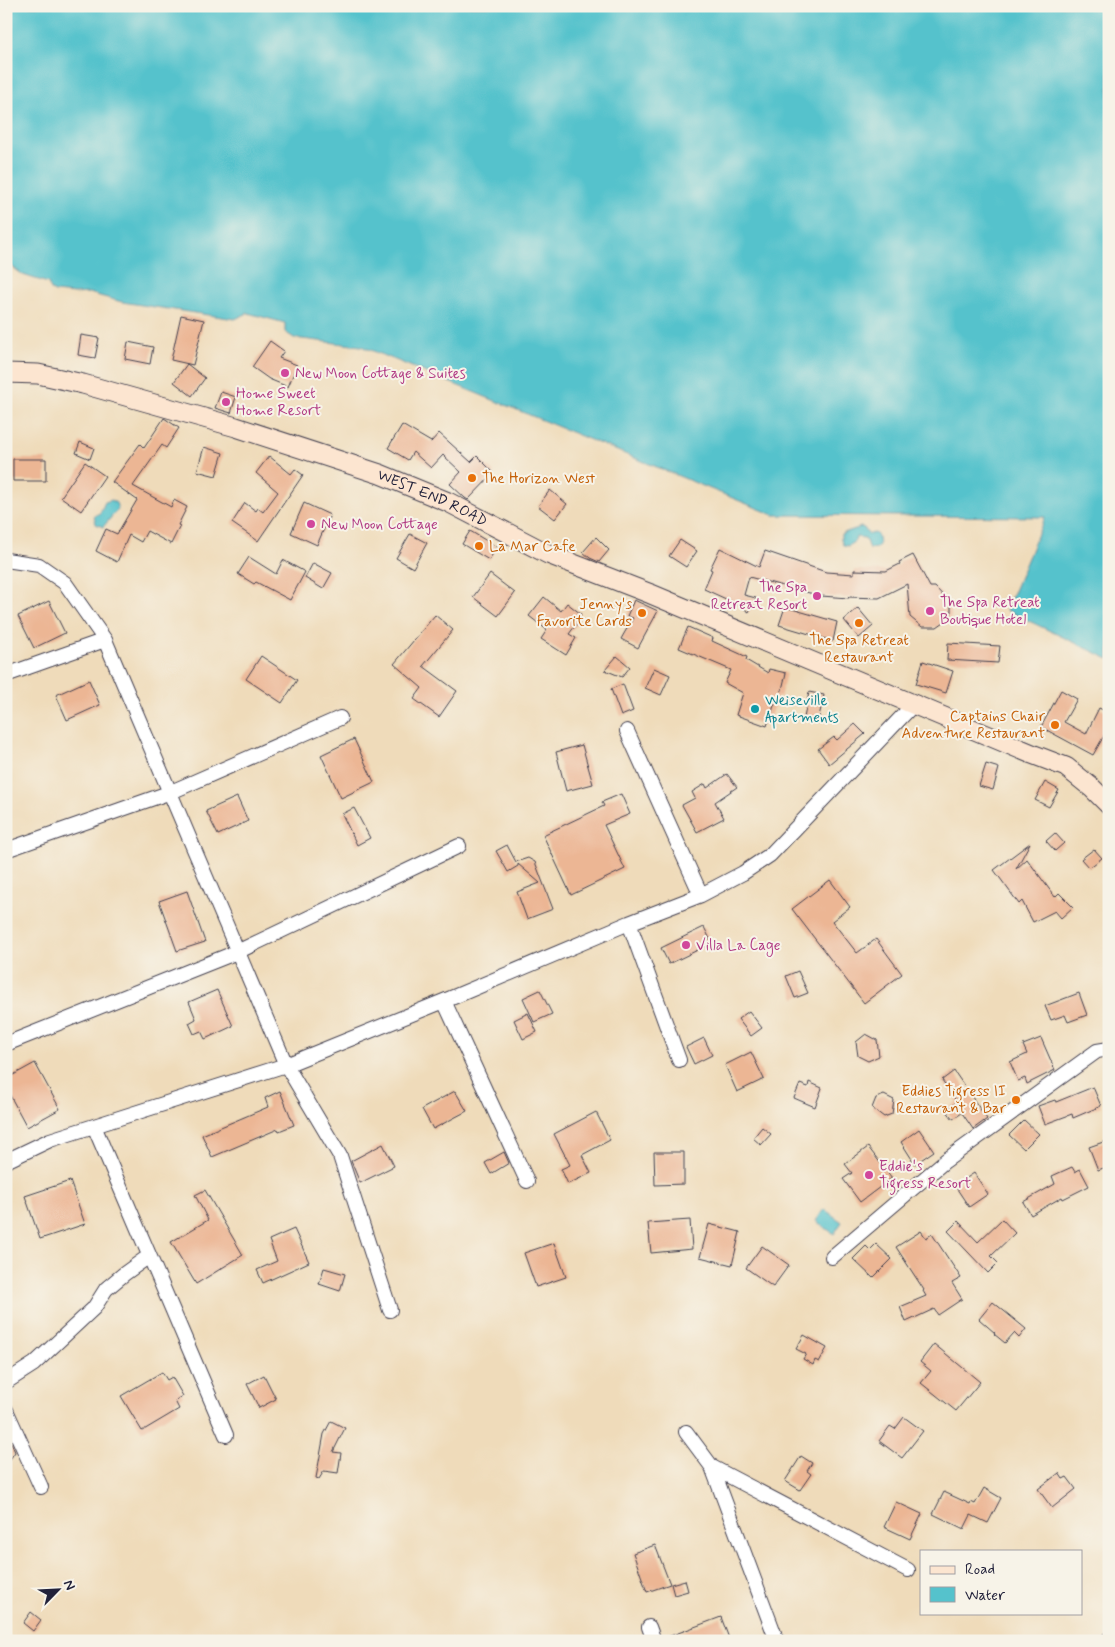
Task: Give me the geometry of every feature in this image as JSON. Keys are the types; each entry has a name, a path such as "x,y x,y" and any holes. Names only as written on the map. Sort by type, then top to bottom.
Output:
{"main road":[{"name":"WEST END ROAD","path":"6,373 38,374 83,384 236,427 380,474 448,502 548,554 660,598 1066,767 1109,805"}],"street":[{"path":"6,560 39,565 65,583 105,640 286,1065 340,1156 390,1310"},
{"path":"6,676 105,640"},
{"path":"6,1161 50,1140 286,1065 701,895 743,873 770,855 914,704"},
{"path":"6,850 171,792 340,718"},
{"path":"627,731 701,895"},
{"path":"6,1044 237,952 459,846"},
{"path":"629,923 679,1060"},
{"path":"444,1001 527,1181"},
{"path":"832,1257 945,1161 1097,1051 1109,1049"},
{"path":"94,1126 226,1434"},
{"path":"6,1382 34,1364 94,1308 106,1289 149,1256"},
{"path":"6,1410 40,1487"},
{"path":"686,1432 712,1468 777,1641"},
{"path":"712,1468 908,1570"},
{"path":"649,1627 654,1641"}],"water":[{"path":"6,6 1109,6 1109,659 1006,610 1045,517 774,515 361,346 294,338 285,332 285,323 248,313 235,319 122,302 89,293 55,292 51,290 48,283 23,275 6,262"},
{"path":"112,500 116,503 118,509 103,527 96,524 94,516 100,513 105,502"},
{"path":"861,527 869,534 875,533 878,536 879,545 876,548 869,549 865,538 856,537 855,541 848,546 843,545 841,534"},
{"path":"824,1209 842,1222 834,1234 816,1221"}],"building":[{"path":"181,315 204,320 193,365 171,360"},
{"path":"81,335 99,338 95,358 78,355"},
{"path":"270,341 284,351 279,358 297,365 288,387 269,379 252,367"},
{"path":"128,342 153,347 150,364 125,359"},
{"path":"187,364 205,378 192,396 174,382"},
{"name":"Home Sweet Home Resort","path":"221,392 236,397 231,413 215,408"},
{"path":"164,418 179,428 166,448 162,445 133,486 171,507 174,500 187,507 171,544 147,531 141,542 129,535 117,562 96,551 106,529 117,534 137,500 112,482 140,444 144,448"},
{"path":"402,425 431,442 439,433 471,462 477,456 494,473 468,500 450,484 461,472 443,455 431,468 413,452 408,460 388,448"},
{"path":"80,442 94,448 90,459 76,453"},
{"path":"204,447 223,453 216,476 197,471"},
{"path":"269,456 291,474 295,469 303,475 258,541 232,523 245,503 256,511 258,508 263,512 278,492 256,473"},
{"path":"13,459 46,459 46,481 13,481"},
{"path":"85,462 105,476 81,511 61,497"},
{"path":"550,490 567,504 555,519 538,506"},
{"name":"New Moon Cottage","path":"304,503 330,515 317,545 291,533"},
{"name":"La Mar Cafe","path":"470,531 497,547 489,560 462,544"},
{"path":"410,534 427,543 413,568 396,558"},
{"path":"596,537 609,550 599,562 583,552"},
{"path":"680,540 697,551 686,567 669,556"},
{"path":"720,548 759,567 765,551 826,572 854,574 854,570 886,571 913,555 930,587 935,587 951,604 951,617 937,627 922,627 910,617 907,584 879,598 849,598 821,596 749,577 744,595 756,598 749,612 737,604 704,589 712,570 710,569"},
{"path":"249,557 276,574 283,560 305,572 290,600 256,582 254,584 238,574"},
{"path":"313,563 332,573 323,589 305,578"},
{"path":"490,574 515,593 498,616 473,597"},
{"path":"544,597 561,611 567,603 581,614 577,620 578,622 569,634 576,638 566,655 541,639 547,630 529,616"},
{"path":"634,600 658,611 638,648 621,639 633,618 627,616"},
{"path":"49,601 65,633 34,648 18,616"},
{"path":"785,607 837,622 833,641 779,625"},
{"name":"The Spa Retreat Restaurant","path":"858,608 873,626 859,638 844,620"},
{"path":"435,615 453,630 423,666 457,691 439,717 414,699 422,688 394,664"},
{"path":"688,627 713,638 712,641 747,657 746,660 768,673 769,669 786,673 780,698 777,697 767,726 736,715 743,693 725,683 731,670 679,648"},
{"path":"948,643 1000,646 998,663 947,660"},
{"path":"261,656 297,680 282,703 246,679"},
{"path":"617,656 630,667 622,677 605,670"},
{"path":"923,661 953,671 946,693 916,684"},
{"path":"654,668 670,675 661,695 645,688"},
{"path":"89,680 100,705 67,720 56,695"},
{"path":"623,684 633,711 621,716 611,689"},
{"name":"Captains Chair Adventure Restaurant","path":"1061,690 1077,699 1064,722 1086,734 1099,708 1109,713 1109,727 1093,755 1041,727"},
{"path":"809,692 824,695 818,721 804,718"},
{"path":"855,724 865,734 829,764 818,749 834,737 837,740"},
{"path":"354,739 374,782 341,798 321,755"},
{"path":"582,745 593,784 566,791 556,752"},
{"path":"986,764 999,768 993,790 979,786"},
{"path":"727,774 737,787 715,802 724,818 697,832 682,805 695,798 692,792 705,784 707,788"},
{"path":"1045,782 1059,790 1049,807 1035,800"},
{"path":"621,794 630,814 604,825 625,869 571,895 543,835 604,806 602,802"},
{"path":"237,797 248,821 218,835 206,811"},
{"path":"354,808 370,838 357,845 342,814"},
{"path":"1055,833 1064,843 1055,851 1046,841"},
{"path":"1030,843 1016,869 1027,859 1055,897 1059,893 1073,907 1061,918 1055,911 1033,922 1022,901 1019,904 994,870"},
{"path":"507,845 516,862 528,858 535,862 553,909 527,919 517,892 540,883 518,864 518,866 508,872 496,851"},
{"path":"1094,849 1102,858 1089,868 1081,859"},
{"path":"830,880 850,907 832,921 857,953 876,939 902,974 864,1003 792,909"},
{"path":"187,891 205,942 177,951 159,901"},
{"name":"Villa La Cage","path":"704,927 712,943 669,964 661,948"},
{"path":"798,971 808,993 795,998 786,976"},
{"path":"217,990 233,1026 205,1039 201,1031 194,1034 189,1023 196,1019 189,1002"},
{"path":"540,990 552,1014 534,1022 523,998"},
{"path":"1079,993 1087,1015 1068,1022 1065,1015 1051,1020 1045,1006"},
{"path":"749,1011 762,1028 751,1036 738,1019"},
{"path":"528,1013 537,1032 523,1039 514,1020"},
{"path":"866,1034 877,1040 879,1056 868,1061 858,1056 856,1042"},
{"path":"704,1038 712,1055 694,1064 686,1047"},
{"path":"1041,1038 1055,1070 1027,1084 1025,1078 1018,1081 1010,1062 1027,1054 1023,1045"},
{"path":"751,1052 764,1079 737,1092 725,1065"},
{"path":"35,1063 60,1109 27,1127 6,1088 6,1079"},
{"path":"954,1071 987,1119 973,1129 962,1113 953,1119 946,1110 957,1102 942,1080"},
{"path":"809,1082 822,1088 815,1107 794,1098 800,1084 808,1087"},
{"path":"1093,1087 1101,1106 1073,1118 1072,1114 1045,1124 1038,1106 1055,1100 1056,1102"},
{"path":"280,1091 294,1125 279,1131 278,1129 212,1157 202,1135 268,1107 265,1098"},
{"path":"455,1091 467,1111 433,1129 422,1109"},
{"path":"884,1095 894,1100 892,1114 884,1117 872,1108 876,1098"},
{"path":"596,1112 610,1140 582,1155 591,1173 568,1184 561,1169 570,1165 554,1134"},
{"path":"1024,1120 1039,1134 1024,1149 1009,1135"},
{"path":"762,1127 771,1134 761,1145 753,1138"},
{"path":"919,1129 934,1151 915,1164 901,1142"},
{"path":"1109,1140 1109,1166 1098,1170 1089,1147"},
{"path":"383,1144 394,1166 360,1183 351,1161"},
{"name":"Eddie's Tigress Resort","path":"868,1147 892,1178 860,1202 843,1179 852,1173 845,1164"},
{"path":"504,1152 509,1163 491,1174 485,1163"},
{"path":"654,1152 684,1152 684,1184 655,1185"},
{"path":"1072,1167 1075,1172 1080,1169 1089,1186 1063,1199 1062,1197 1031,1215 1023,1202 1055,1184 1052,1176"},
{"path":"974,1173 988,1194 969,1207 955,1186"},
{"path":"70,1181 85,1224 40,1239 25,1196"},
{"path":"205,1190 243,1255 196,1284 171,1242 208,1220 195,1195"},
{"path":"1002,1219 1015,1233 991,1256 998,1263 988,1273 948,1231 958,1221 978,1242"},
{"path":"690,1220 692,1249 651,1253 648,1223"},
{"path":"709,1224 740,1232 732,1265 700,1257"},
{"path":"294,1229 309,1262 263,1283 257,1270 277,1261 269,1240"},
{"path":"921,1231 926,1238 932,1234 961,1278 952,1283 962,1299 938,1315 934,1309 906,1322 900,1307 926,1296 896,1247"},
{"path":"554,1243 566,1277 536,1287 524,1253"},
{"path":"876,1244 892,1259 873,1278 853,1259 866,1246 870,1250"},
{"path":"762,1246 789,1265 773,1287 746,1268"},
{"path":"324,1268 345,1274 340,1291 319,1284"},
{"path":"993,1302 1026,1329 1019,1338 1014,1333 1005,1343 979,1319"},
{"path":"804,1335 827,1348 819,1362 815,1360 813,1365 803,1359 806,1354 796,1349"},
{"path":"934,1344 980,1382 956,1411 921,1383 931,1371 920,1362"},
{"path":"162,1372 167,1380 172,1377 183,1396 175,1401 179,1409 142,1431 121,1396"},
{"path":"264,1375 276,1399 259,1408 247,1384"},
{"path":"904,1417 923,1431 902,1458 879,1441 890,1426 895,1429"},
{"path":"331,1421 345,1428 333,1452 341,1453 338,1473 324,1471 319,1479 316,1478 324,1434"},
{"path":"10,1440 15,1452 6,1465 6,1445"},
{"path":"801,1456 812,1463 807,1471 811,1474 800,1490 785,1481"},
{"path":"1059,1473 1063,1479 1067,1477 1076,1489 1052,1508 1038,1489"},
{"path":"984,1488 1001,1498 988,1523 971,1515 964,1529 933,1514 944,1492 970,1504 971,1502 975,1504"},
{"path":"896,1502 922,1514 910,1539 884,1527"},
{"path":"655,1545 670,1584 647,1592 633,1553"},
{"path":"685,1580 688,1591 674,1595 671,1584"},
{"path":"31,1612 41,1620 33,1631 23,1623"},
{"path":"721,1617 730,1641 663,1641 662,1639"}],"place":[{"name":"New Moon Cottage & Suites","path":"285,373"},
{"name":"Home Sweet Home Resort","path":"226,402"},
{"name":"The Horizon West","path":"472,478"},
{"name":"New Moon Cottage","path":"311,524"},
{"name":"La Mar Cafe","path":"479,546"},
{"name":"The Spa Retreat Resort","path":"817,596"},
{"name":"The Spa Retreat Boutique Hotel","path":"930,611"},
{"name":"Jenny's Favorite Cards","path":"642,613"},
{"name":"The Spa Retreat Restaurant","path":"859,623"},
{"name":"Weiseville Apartments","path":"755,709"},
{"name":"Captains Chair Adventure Restaurant","path":"1055,725"},
{"name":"Villa La Cage","path":"686,945"},
{"name":"Eddies Tigress II Restaurant & Bar","path":"1016,1100"},
{"name":"Eddie's Tigress Resort","path":"869,1175"}]}
